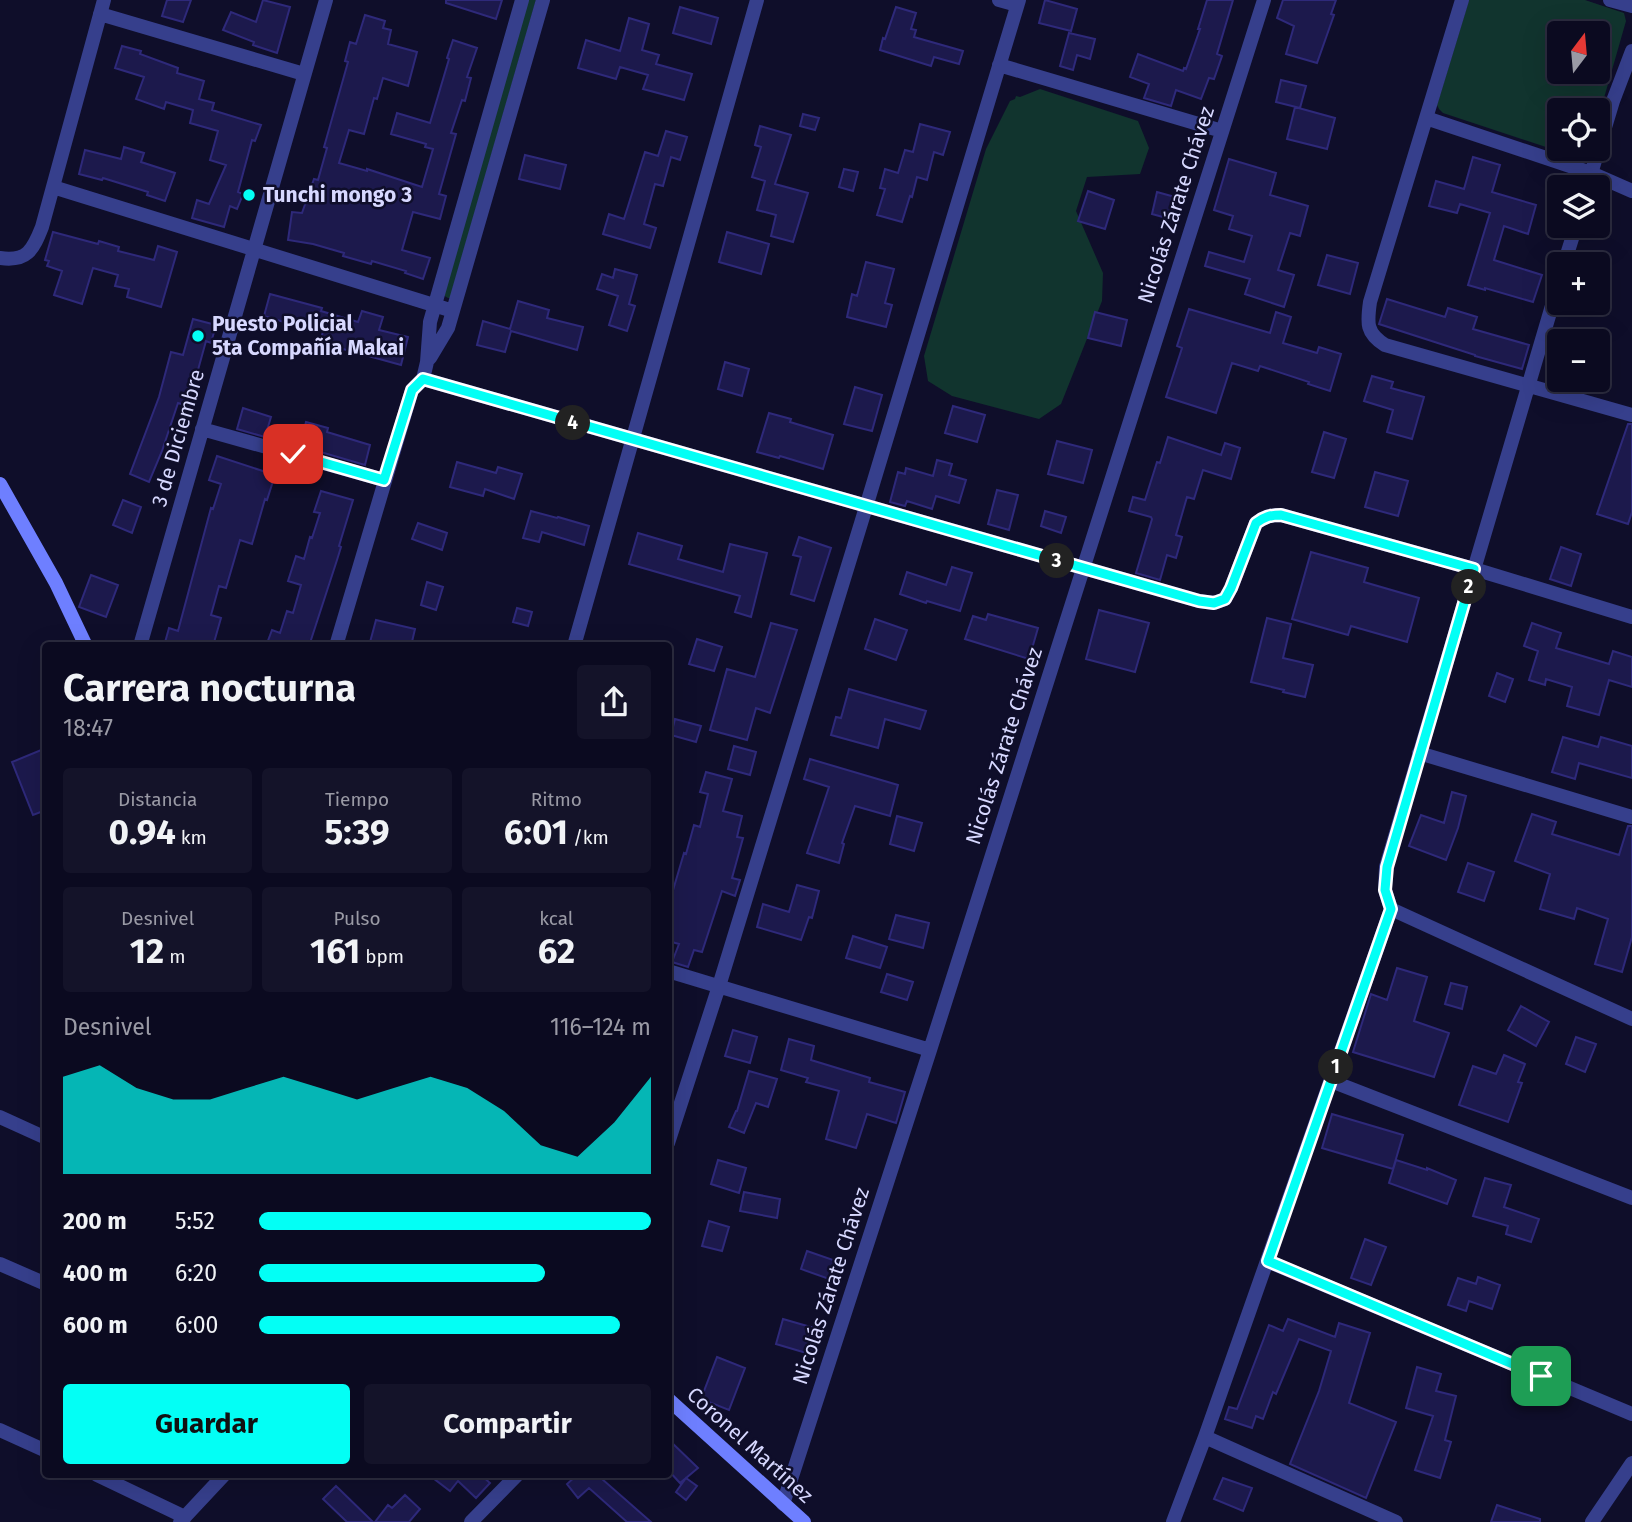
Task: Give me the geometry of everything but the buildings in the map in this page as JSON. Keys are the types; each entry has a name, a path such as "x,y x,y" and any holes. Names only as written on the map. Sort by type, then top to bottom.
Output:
{"main road":[{"path":"0,484 84,642"},
{"name":"Coronel Martínez","path":"672,1403 804,1522"}],"street":[{"name":"3 de Diciembre","path":"141,642 326,0"},
{"path":"337,642 412,390 423,379 428,362 430,322 522,0"},
{"path":"428,362 449,328 543,0"},
{"path":"575,642 757,0"},
{"path":"672,1131 719,986 1018,3 999,0"},
{"name":"Nicolás Zárate Chávez","path":"782,1504 930,1050 1264,0"},
{"path":"1462,0 1370,302 1369,329 1385,345 1632,415"},
{"path":"1610,0 1632,6"},
{"path":"0,258 18,259 30,251 37,240 102,7 304,74"},
{"path":"1590,175 1612,101 1632,51"},
{"path":"999,65 1222,131"},
{"path":"1426,118 1576,175"},
{"path":"1610,185 1632,191"},
{"path":"52,187 453,311"},
{"path":"1173,1522 1206,1437 1391,909 1385,890 1387,867 1550,315"},
{"path":"423,379 1199,601 1214,603 1225,599 1256,523 1264,517 1281,515 1632,617"},
{"path":"202,429 384,480"},
{"path":"1419,753 1632,817"},
{"path":"1391,909 1631,1013"},
{"path":"672,972 930,1050"},
{"path":"1331,1081 1632,1198"},
{"path":"0,1117 42,1136"},
{"path":"1268,1261 1632,1414"},
{"path":"0,1264 42,1282"},
{"path":"0,1430 42,1449"},
{"path":"1206,1437 1396,1522"},
{"path":"1592,1522 1632,1463"},
{"path":"103,1478 183,1519 222,1478"},
{"path":"480,1519 514,1478"}],"green space":[{"path":"527,0 536,0 448,298 443,295"},
{"path":"1469,0 1585,0 1624,13 1626,21 1610,77 1610,21 1547,21 1547,84 1608,84 1604,98 1547,98 1547,147 1443,113 1437,105"},
{"path":"1040,89 1138,121 1149,148 1140,174 1087,177 1076,211 1103,273 1102,301 1061,404 1039,419 952,396 928,381 924,356 986,149 1010,101 1016,96"}],"place":[{"name":"Tunchi mongo 3","path":"249,195"},
{"name":"Puesto Policial 5ta Compañía Makai","path":"198,336"}],"route":[{"path":"293,454 384,480 412,390 423,379 1199,601 1214,603 1225,599 1256,523 1272,515 1281,515 1474,569 1387,867 1385,890 1391,909 1268,1261 1541,1376"}]}
